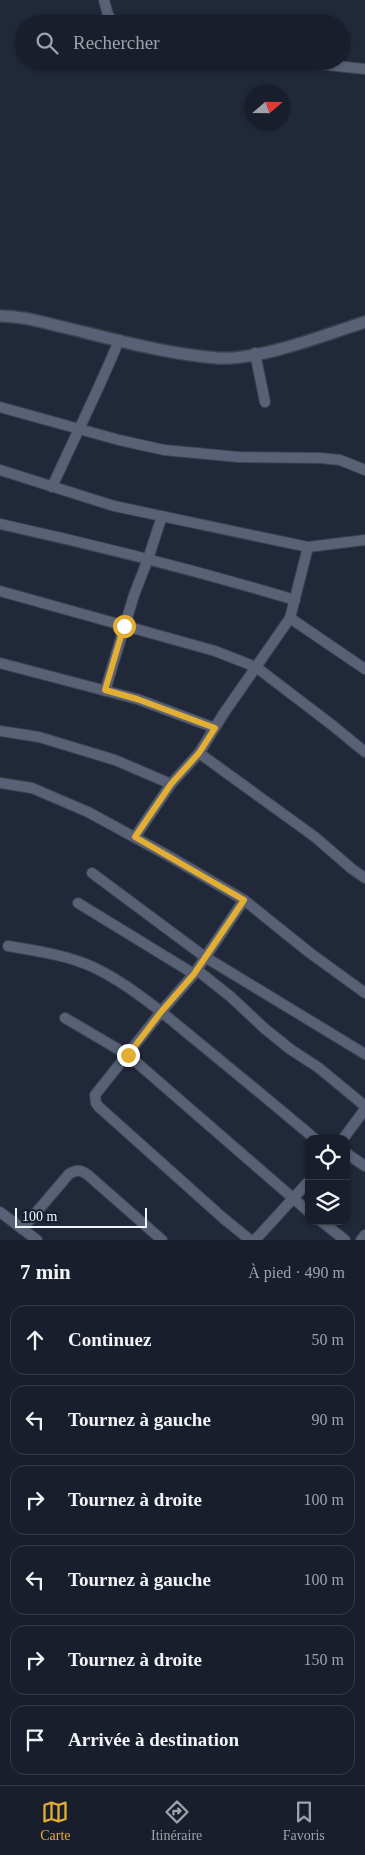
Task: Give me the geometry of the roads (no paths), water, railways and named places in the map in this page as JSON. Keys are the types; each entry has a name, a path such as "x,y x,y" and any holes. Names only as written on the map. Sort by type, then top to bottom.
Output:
{"street":[{"path":"104,0 108,15"},
{"path":"350,67 365,69"},
{"path":"0,316 36,319 64,328 164,350 219,358 255,354 289,346 365,322"},
{"path":"52,487 78,428 104,377 119,340"},
{"path":"255,354 265,402"},
{"path":"0,406 164,450 238,457 320,458 340,460 365,470"},
{"path":"0,470 114,506 308,547 365,540"},
{"path":"105,690 124,626 162,516"},
{"path":"0,524 203,573 295,600"},
{"path":"135,837 171,784 199,753 290,618 308,547"},
{"path":"0,590 214,651 256,666 332,724 365,752"},
{"path":"290,618 365,669"},
{"path":"0,663 137,699 215,728"},
{"path":"0,731 39,737 115,760 171,784"},
{"path":"199,753 316,837 365,878"},
{"path":"0,783 32,788 88,812 135,837 244,900 310,953 365,993"},
{"path":"92,873 205,957 365,1054"},
{"path":"244,900 196,972 161,1012 95,1095 96,1103 223,1218 250,1240"},
{"path":"78,903 196,972 231,997 290,1049 319,1068 365,1108 347,1135"},
{"path":"8,946 50,954 91,966 109,976 161,1012 309,1135"},
{"path":"65,1018 128,1055 305,1209"},
{"path":"350,1156 365,1166"},
{"path":"22,1229 69,1174 75,1170 82,1171 88,1175 162,1240"},
{"path":"256,1240 305,1186"},
{"path":"0,1212 32,1239"},
{"path":"326,1225 345,1240"},
{"path":"361,1240 365,1235"}]}
